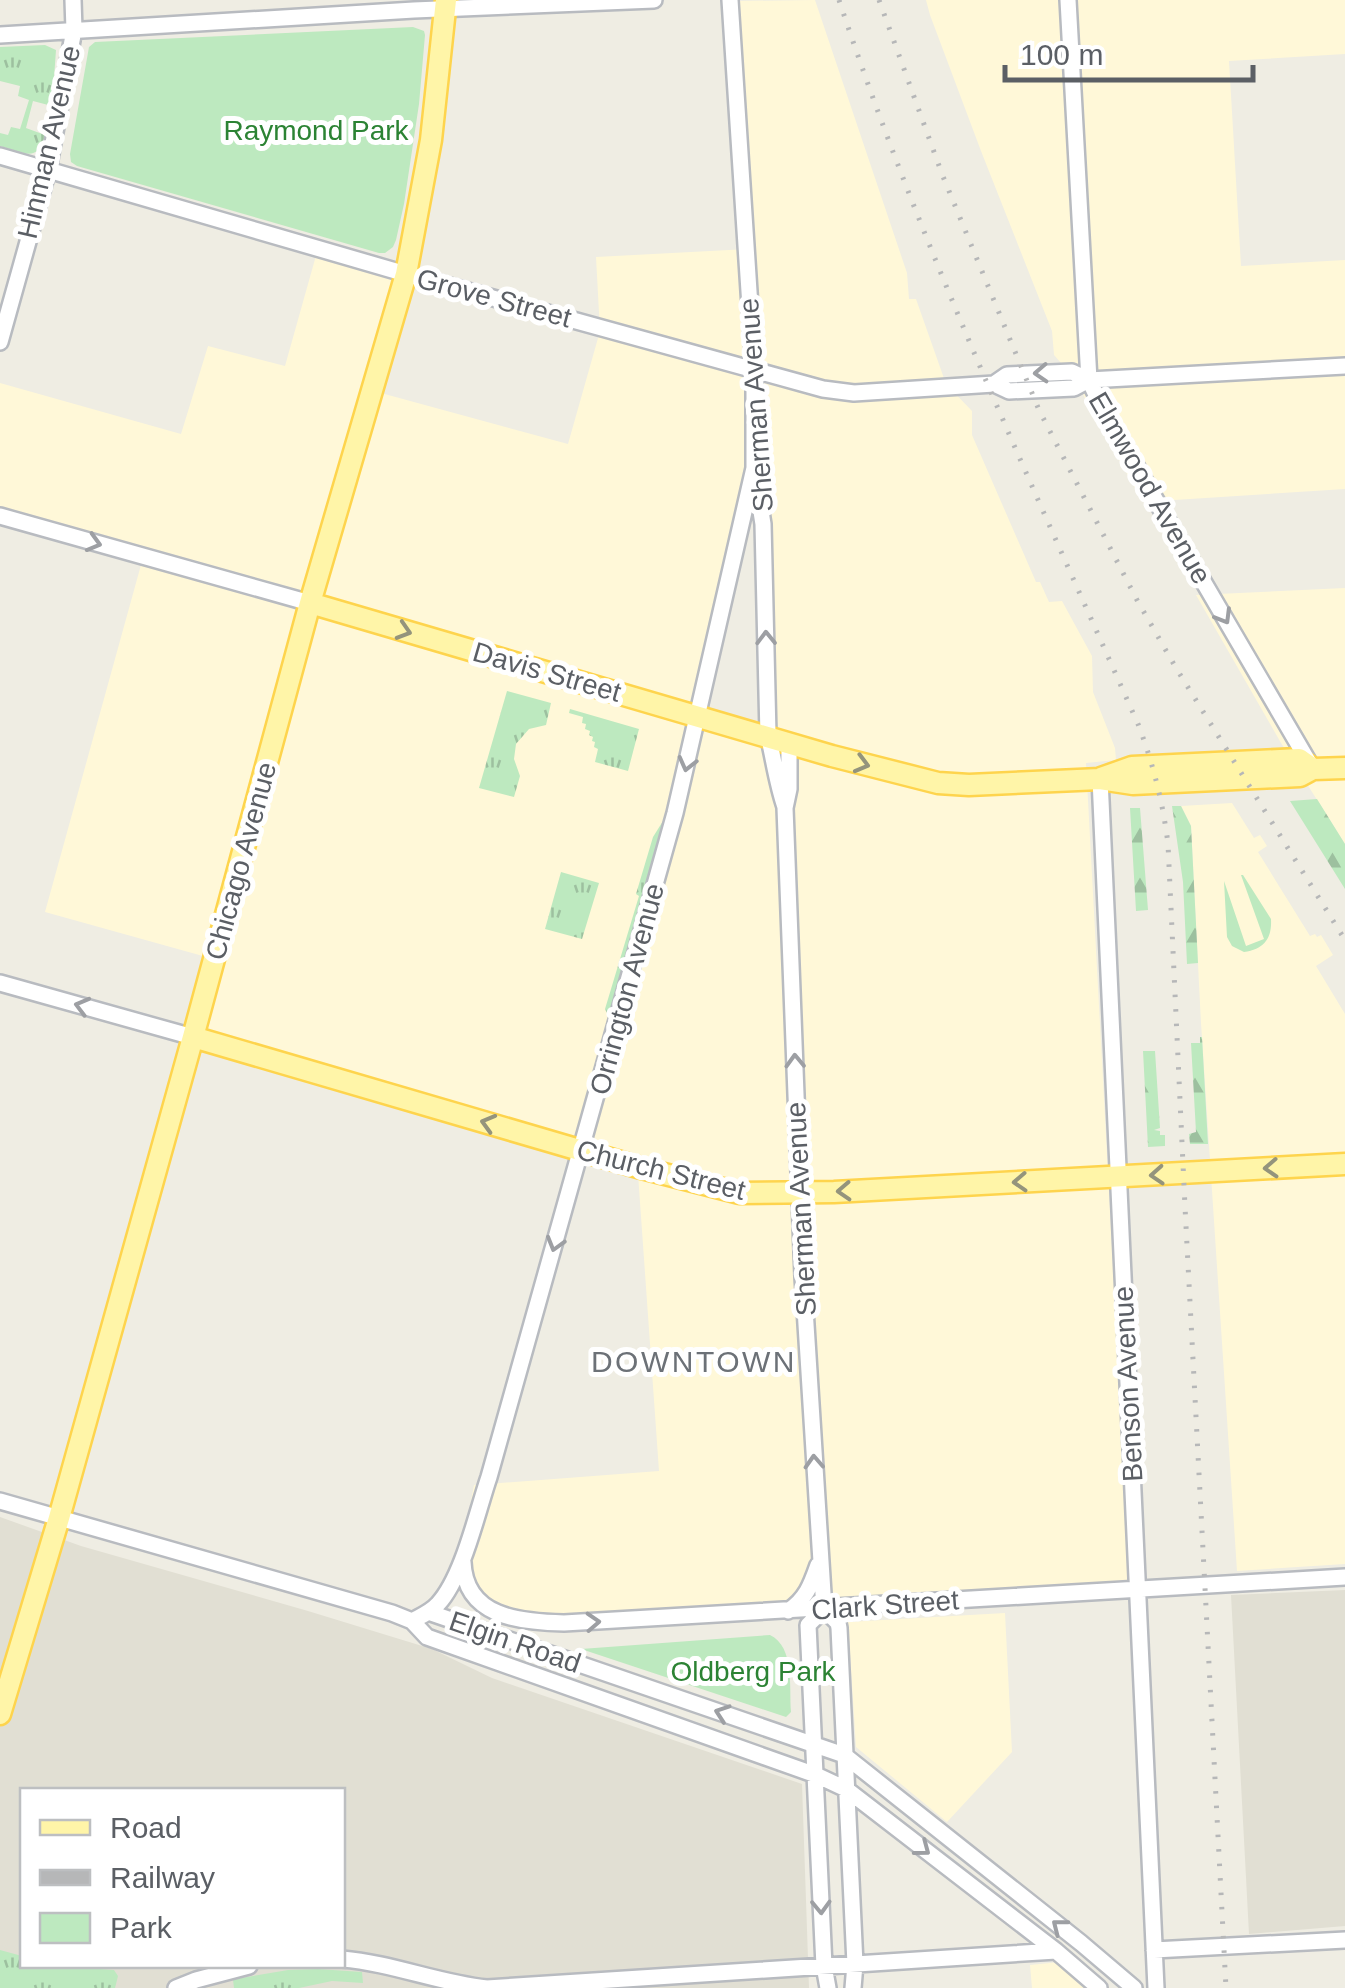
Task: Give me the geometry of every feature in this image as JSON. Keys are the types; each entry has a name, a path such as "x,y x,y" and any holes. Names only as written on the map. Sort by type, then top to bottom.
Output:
{"main road":[{"name":"Chicago Avenue","path":"0,1714 193,1037 310,603 406,274 431,140 446,4"},
{"name":"Davis Street","path":"310,603 938,783 1100,779 1152,784 1300,776 1313,769 1345,768"},
{"name":"Church Street","path":"193,1037 739,1193 1345,1164"}],"street":[{"name":"Hinman Avenue","path":"0,342 48,170 74,30 73,0"},
{"path":"0,36 446,4 654,0"},
{"name":"Sherman Avenue","path":"730,0 754,368 754,468 764,524 768,736 785,808"},
{"name":"Elmwood Avenue","path":"1068,0 1089,380 1313,769"},
{"name":"Grove Street","path":"0,156 823,389 854,393 994,384 1007,375 1072,372 1089,380 1345,366"},
{"name":"Orrington Avenue","path":"428,1612 446,1594 462,1558 582,1151 675,813 754,468"},
{"name":"Davis Street","path":"0,516 310,603"},
{"name":"Sherman Avenue","path":"789,742 785,808 800,1193 824,1610 838,1622 839,1628 853,1988"},
{"name":"Benson Avenue","path":"1100,779 1156,1988"},
{"name":"Church Street","path":"0,983 193,1037"},
{"path":"0,1501 412,1621"},
{"name":"Clark Street","path":"462,1558 463,1575 478,1602 499,1613 564,1624 1345,1576"},
{"path":"788,1611 800,1604 820,1560"},
{"name":"Sherman Avenue","path":"824,1610 808,1625 828,1988"},
{"name":"Elgin Road","path":"1098,1988 846,1789 427,1637 412,1621 428,1612 844,1755 1134,1988"},
{"path":"1154,1950 1345,1940"},
{"path":"345,1958 487,1988 1056,1952"},
{"path":"176,1988 242,1968"}],"shaded area":[{"path":"815,0 907,273 909,299 916,299 946,384 972,411 972,435 1036,582 1040,582 1049,602 1062,601 1092,656 1093,692 1116,760 1086,763 1130,1584 555,1617 526,1615 477,1597 461,1554 474,1485 659,1471 637,1160 190,1032 210,958 45,912 144,554 0,513 0,383 181,434 208,346 285,366 317,252 403,276 370,390 568,444 600,331 596,257 748,249 733,1","holes":["755,471 771,734 699,715"]},
{"path":"926,0 1345,0 1345,54 1229,61 1241,266 1345,260 1345,489 1143,502 1077,381 1054,355 1052,331"},
{"path":"1345,588 1345,844 1281,743 1196,595"},
{"path":"1232,803 1254,838 1260,835 1267,846 1258,852 1310,936 1321,935 1333,955 1316,966 1345,1014 1345,1564 1237,1571 1191,826 1181,806"},
{"path":"0,1517 81,1546 432,1649 492,1678 802,1784 809,1988 0,1988"},
{"path":"1345,1590 1345,1926 1249,1934 1231,1595"},
{"path":"1005,1613 1012,1752 947,1822 856,1747 848,1622"},
{"path":"1060,1962 1085,1988 1032,1988 1030,1965"}],"green space":[{"name":"Raymond Park","path":"413,27 425,35 419,104 396,240 385,253 71,162 89,47 95,42"},
{"path":"45,45 56,50 52,106 33,101 26,128 45,135 42,144 28,154 0,146 0,133 8,135 11,127 20,129 29,100 18,96 20,86 0,81 0,47"},
{"path":"507,691 551,703 546,725 529,729 516,744 514,759 520,776 514,797 479,788"},
{"path":"570,709 639,729 628,771 595,762 598,749 593,737 582,723 583,717 569,713"},
{"path":"1317,799 1345,844 1345,889 1290,801"},
{"path":"1172,806 1181,806 1191,826 1198,963 1187,964 1183,882"},
{"path":"1130,808 1140,808 1148,910 1136,911"},
{"path":"663,821 612,1010 607,1013 639,896 636,894 653,837"},
{"path":"561,872 599,883 582,939 545,929"},
{"path":"1241,875 1271,919 1265,942 1244,952 1232,946 1227,937 1224,881 1246,946 1264,939"},
{"path":"1200,1037 1208,1144 1190,1144 1189,1134 1196,1132 1191,1043 1200,1043"},
{"path":"1143,1051 1155,1051 1160,1128 1154,1130 1165,1135 1165,1146 1148,1147"},
{"name":"Oldberg Park","path":"770,1635 787,1658 791,1712 786,1717 581,1649"},
{"path":"0,1950 20,1955 20,1968 114,1970 118,1976 115,1988 0,1988"},
{"path":"318,1969 362,1972 363,1983 332,1981 299,1988 234,1988 233,1980 241,1978"}],"railway":[{"path":"839,0 942,275 1138,724 1163,813 1168,844 1226,1988"},
{"path":"879,0 942,174 1039,410 1176,668 1345,940"}],"district":[{"name":"DOWNTOWN","path":"694,1361"}]}
